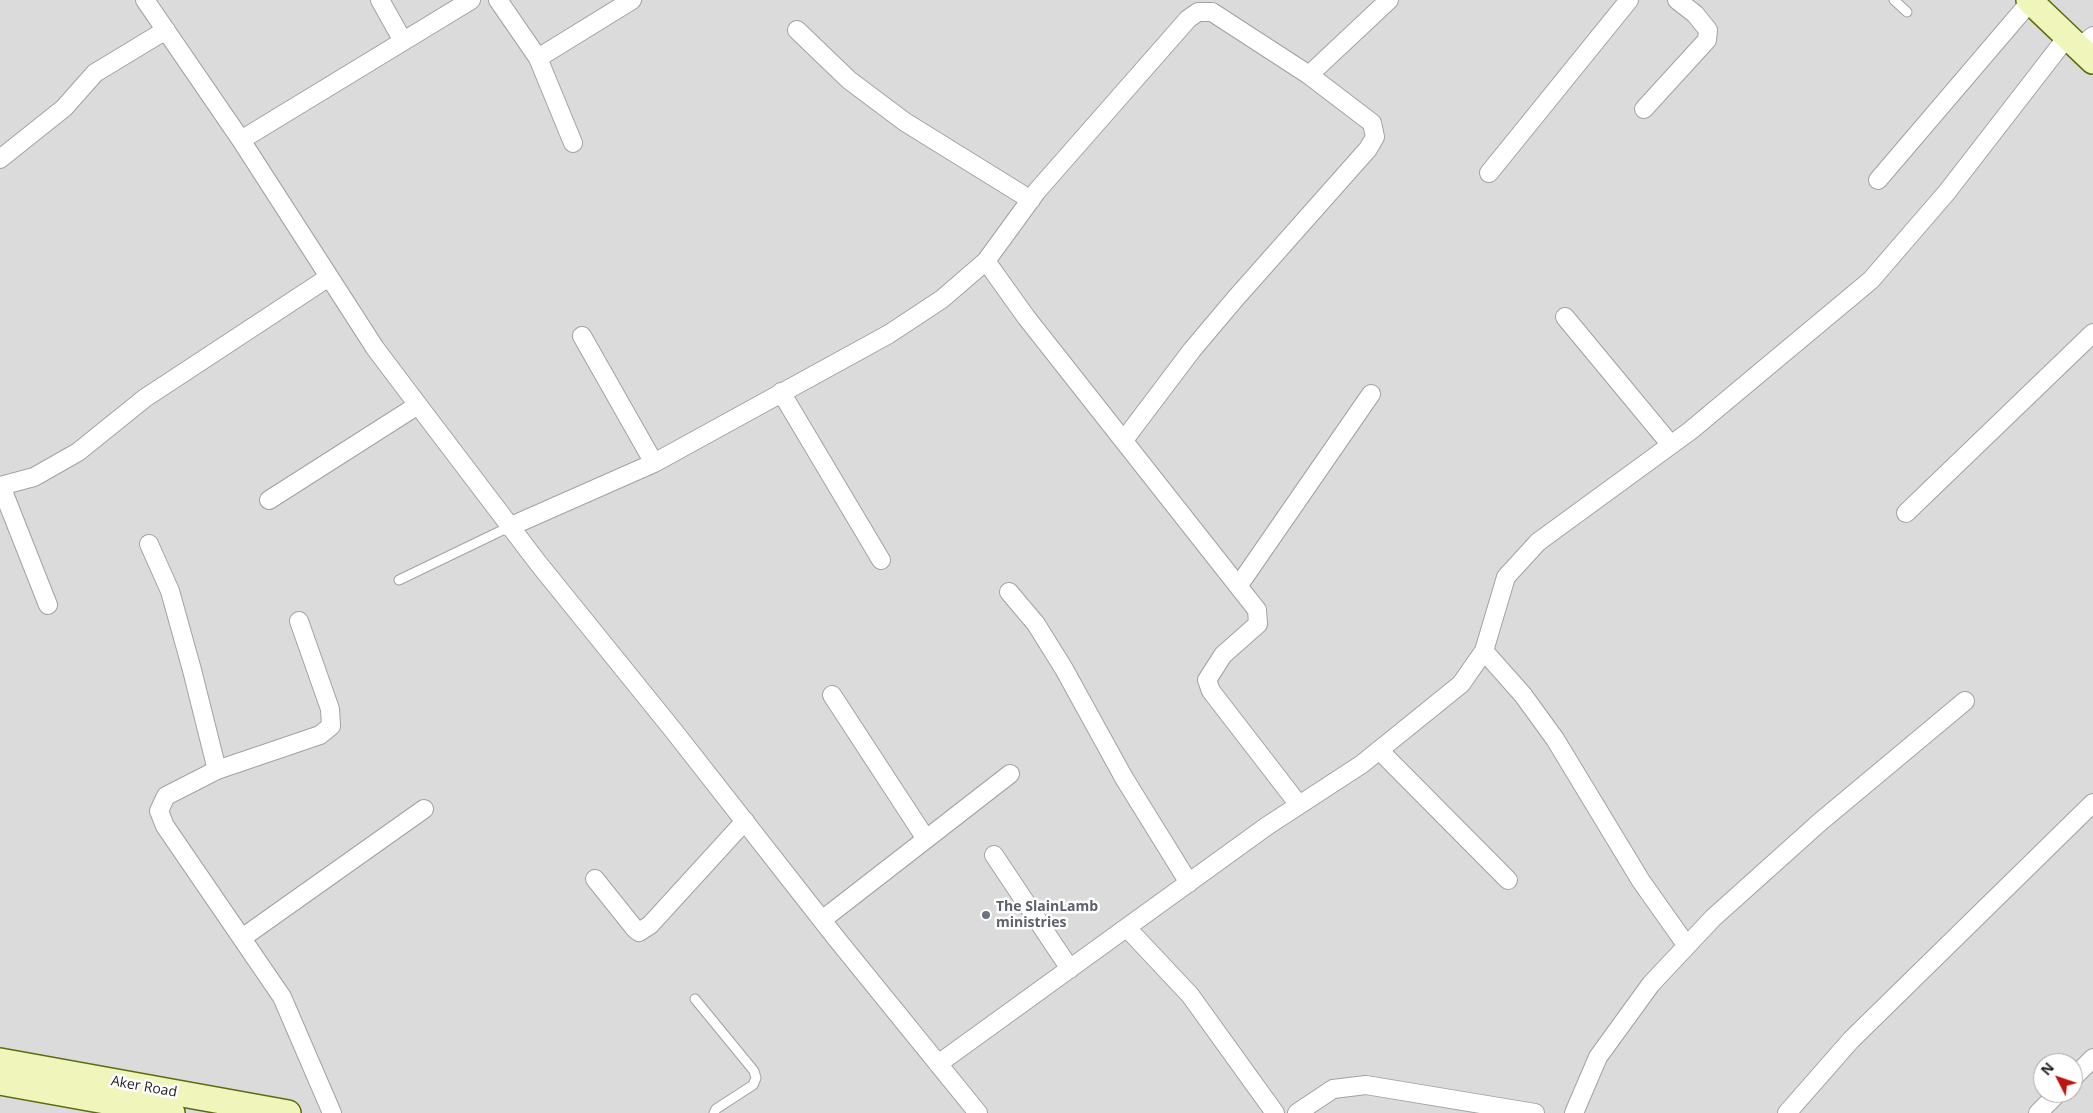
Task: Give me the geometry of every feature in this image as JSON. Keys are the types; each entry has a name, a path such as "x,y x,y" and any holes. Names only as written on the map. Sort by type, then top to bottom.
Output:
{"street":[{"path":"145,0 241,140 375,348 509,527 978,1113"},
{"path":"380,0 403,41"},
{"path":"241,140 471,0"},
{"path":"498,0 538,58 573,143"},
{"path":"538,58 632,0"},
{"path":"1309,75 1389,0"},
{"path":"1489,173 1629,0"},
{"path":"1644,109 1707,40 1708,30 1695,14 1677,0"},
{"path":"938,1064 1299,805 1362,764 1461,684 1484,651 1506,577 1538,542 1671,445 1871,280 1947,192 2083,45 2029,1 1878,180"},
{"path":"509,527 654,463 889,334 942,299 986,261 1030,200 1188,19 1198,12 1212,12 1309,75 1372,123 1375,137 1368,150 1192,350 1124,440"},
{"path":"0,159 64,108 95,73 166,30"},
{"path":"797,30 849,80 905,122 1030,200"},
{"path":"986,261 1026,317 1257,610 1258,624 1223,655 1207,680 1211,690 1299,805"},
{"path":"48,605 0,486 34,477 78,452 145,398 329,277"},
{"path":"1565,317 1671,445"},
{"path":"1906,513 2093,333"},
{"path":"582,336 654,463"},
{"path":"781,392 881,560"},
{"path":"1239,585 1371,394"},
{"path":"269,500 418,405"},
{"path":"149,544 170,591 192,670 216,770"},
{"path":"1009,592 1036,624 1124,778 1189,883"},
{"path":"299,621 330,709 331,726 320,734 216,770 166,796 160,811 165,826 282,997 332,1113"},
{"path":"1484,651 1524,695 1555,739 1641,880 1688,946"},
{"path":"832,696 926,839"},
{"path":"1574,1113 1598,1057 1651,984 1713,918 1820,822 1965,701"},
{"path":"1379,750 1508,880"},
{"path":"822,920 1010,774"},
{"path":"1787,1113 1851,1040 2093,803"},
{"path":"242,938 424,808"},
{"path":"595,879 634,929 640,932 650,924 744,821"},
{"path":"994,855 1070,969"},
{"path":"1127,928 1190,995 1275,1113"},
{"path":"2083,1068 2093,1058"},
{"name":"Aker Road","path":"0,1061 288,1113"},
{"name":"Aker Road","path":"0,1082 172,1113"},
{"path":"1297,1113 1333,1089 1366,1086 1535,1113"},
{"path":"2038,1113 2048,1103"}],"lane":[{"path":"1894,0 1907,12"},
{"path":"399,580 509,527"},
{"path":"695,999 754,1071 756,1078 753,1085 716,1109 714,1113"}],"shaded area":[{"path":"0,0 2093,0 2093,1113 0,1113"}],"place":[{"name":"The SlainLamb ministries","path":"986,915"}]}
